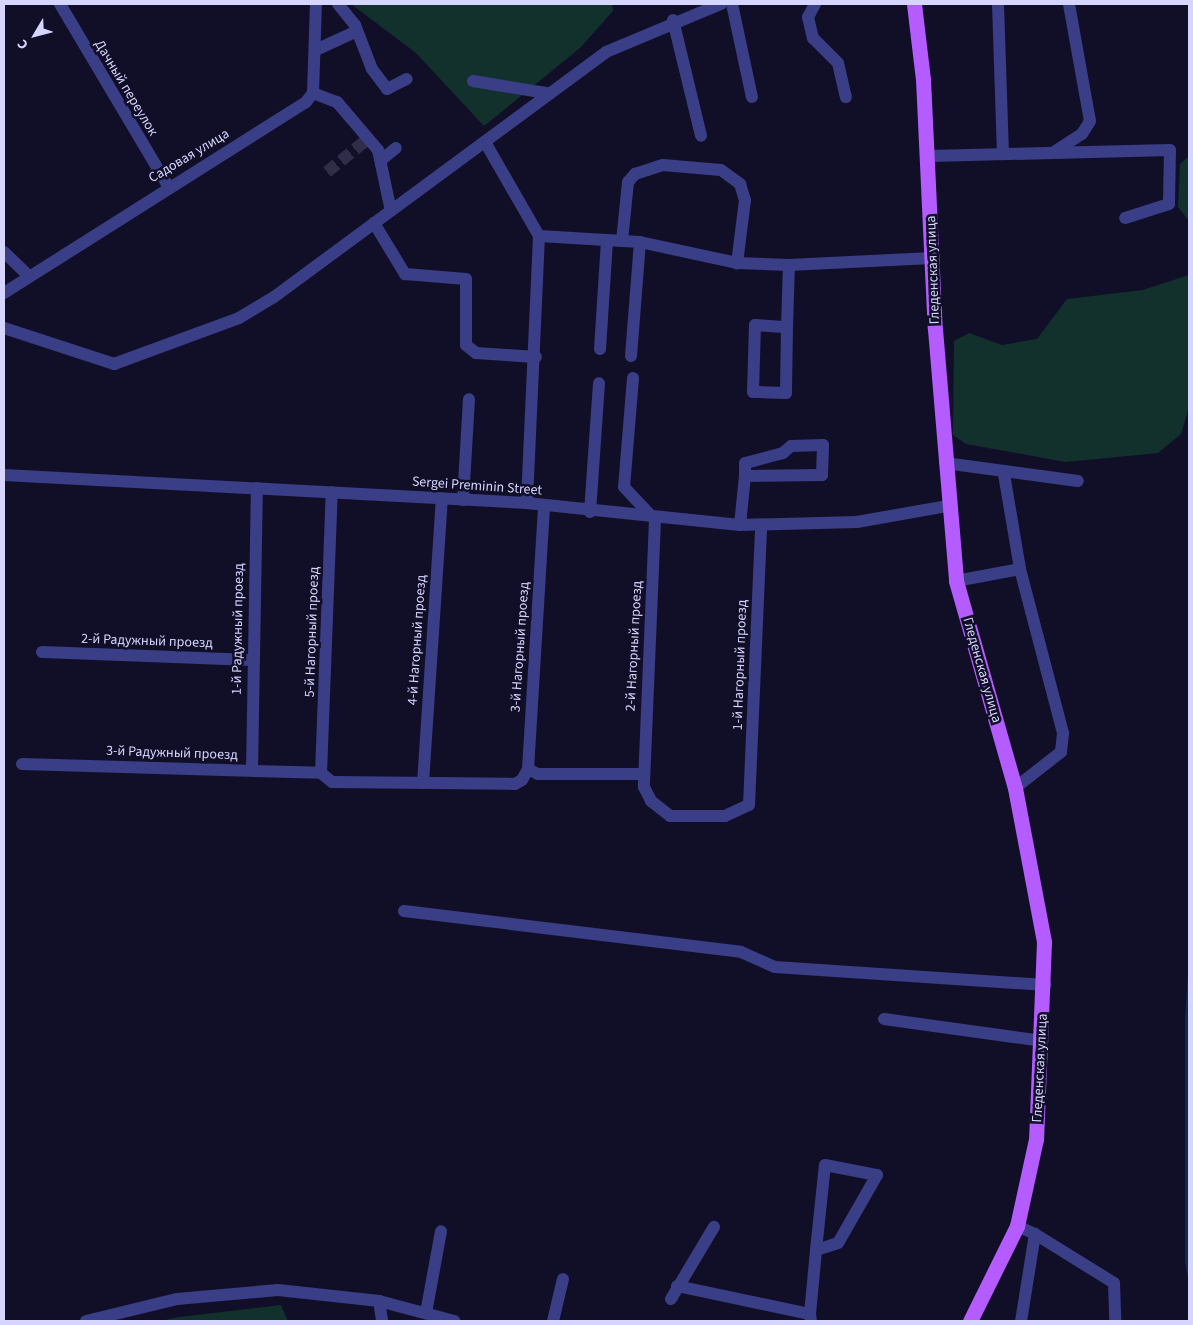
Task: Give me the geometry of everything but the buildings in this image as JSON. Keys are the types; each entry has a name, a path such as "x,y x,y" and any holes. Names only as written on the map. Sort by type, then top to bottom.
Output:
{"main road":[{"name":"Гледенская улица","path":"914,4 928,156 932,258 947,506 956,580 1015,788 1044,942 1045,985 1036,1139 1017,1226 970,1321"}],"street":[{"name":"Дачный переулок","path":"60,4 168,186"},
{"path":"316,4 318,50 313,93 337,102 354,118 381,160 391,211"},
{"path":"338,4 358,31 372,69 387,89 407,79"},
{"path":"4,328 114,364 239,318 391,211 485,142 546,94 606,52 673,20 721,4"},
{"path":"732,4 752,97"},
{"path":"815,4 808,17 813,38 838,62 846,97"},
{"path":"998,4 1003,153"},
{"path":"1054,152 1082,134 1090,121 1069,4"},
{"path":"673,20 701,136"},
{"path":"318,50 358,31"},
{"path":"473,81 546,94"},
{"name":"Садовая улица","path":"4,293 168,186 297,110 313,93"},
{"path":"485,142 538,236 536,357 527,503"},
{"path":"381,160 396,148"},
{"path":"928,156 1170,150 1169,204 1125,218"},
{"path":"622,241 628,182 635,174 663,165 720,170 740,184 745,200 738,263"},
{"path":"374,223 405,274 466,279 466,345 476,353 536,357"},
{"path":"538,236 640,242 738,263 789,265 932,258"},
{"path":"600,349 607,240"},
{"path":"631,356 640,242"},
{"path":"4,252 29,276"},
{"path":"787,327 755,326 753,392 786,393 789,265"},
{"path":"633,378 624,487 655,520"},
{"path":"590,512 600,383"},
{"path":"463,500 468,399"},
{"path":"740,525 745,463 783,453 791,446 823,445 822,475 745,476"},
{"path":"945,463 1004,474 1078,481"},
{"path":"1004,474 1020,569 1063,733 1061,752 1015,788"},
{"name":"Sergei Preminin Street","path":"4,475 527,503 655,520 761,526 858,522 947,506"},
{"name":"1-й Радужный проезд","path":"252,770 252,660 257,488"},
{"name":"5-й Нагорный проезд","path":"321,773 332,492"},
{"name":"4-й Нагорный проезд","path":"423,783 442,499"},
{"name":"3-й Нагорный проезд","path":"528,769 544,505"},
{"name":"2-й Нагорный проезд","path":"655,520 643,774 650,800 670,816 725,816 749,805"},
{"name":"1-й Нагорный проезд","path":"749,805 761,526"},
{"path":"956,580 1020,569"},
{"name":"2-й Радужный проезд","path":"42,652 252,660"},
{"name":"3-й Радужный проезд","path":"22,764 321,773"},
{"path":"321,773 332,782 515,784 528,769 547,775 643,774"},
{"path":"404,911 741,952 776,968 1045,985"},
{"path":"884,1019 1042,1041"},
{"path":"677,1286 811,1318 816,1250 825,1165 877,1176 838,1243 816,1250"},
{"path":"1017,1226 1035,1234 1114,1283 1115,1321"},
{"path":"671,1298 714,1227"},
{"path":"426,1313 441,1231"},
{"path":"1021,1321 1035,1234"},
{"path":"553,1321 563,1279"},
{"path":"86,1321 177,1299 278,1290 379,1301 454,1321"},
{"path":"379,1301 382,1321"}],"green space":[{"path":"351,4 612,4 613,11 580,48 484,126 416,53"},
{"path":"1189,156 1189,221 1178,207 1180,164"},
{"path":"1189,275 1189,407 1181,434 1158,453 1066,462 966,444 953,435 954,341 969,333 1002,345 1037,339 1067,299 1143,290"},
{"path":"281,1305 288,1321 161,1321 179,1317"}],"water":[{"path":"1189,955 1189,1284 1185,1262 1185,1019"}],"tunnel":[{"path":"327,172 369,138"}]}
